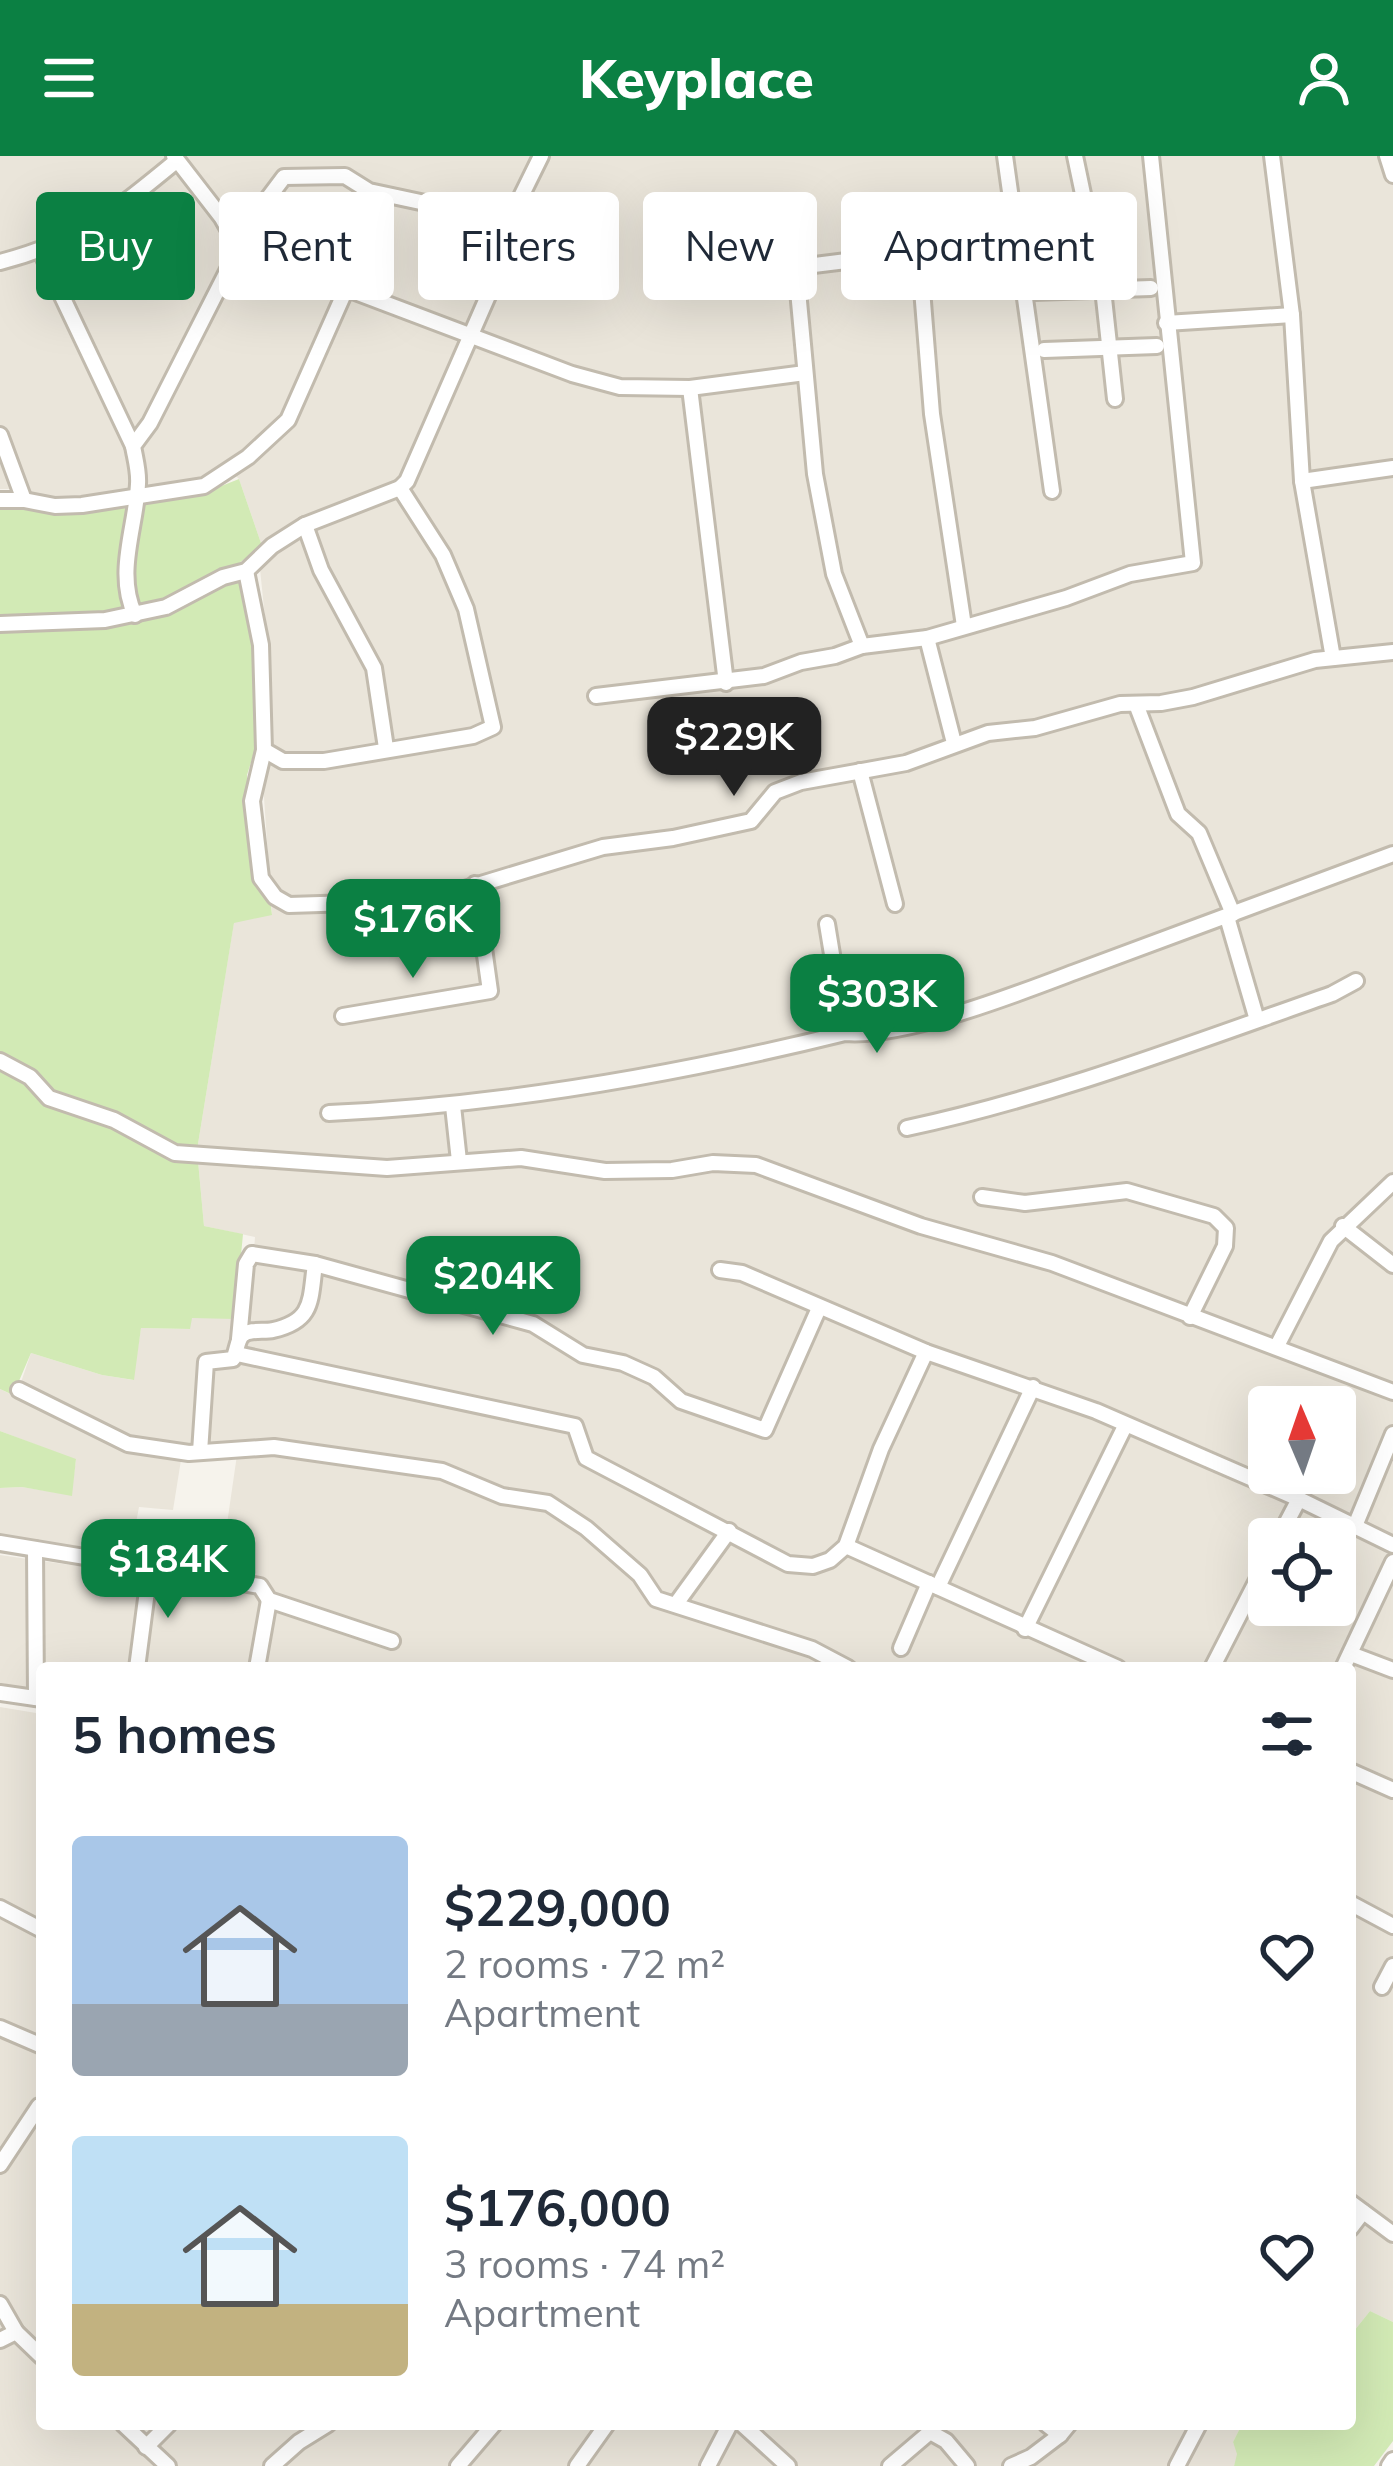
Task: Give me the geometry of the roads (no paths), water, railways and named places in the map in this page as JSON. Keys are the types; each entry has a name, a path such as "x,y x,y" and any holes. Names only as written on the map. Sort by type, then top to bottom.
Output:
{"street":[{"path":"523,192 541,156"},
{"path":"1005,156 1011,192"},
{"path":"1075,156 1083,192"},
{"path":"596,696 764,676 862,646 927,638 1066,598 1130,574 1193,563 1151,156"},
{"path":"1272,156 1292,315 1302,482 1333,658"},
{"path":"1387,156 1393,175"},
{"path":"135,192 174,159 219,214"},
{"path":"274,192 284,177 314,175 345,176 374,192"},
{"path":"0,262 36,253"},
{"path":"133,446 150,423 219,283"},
{"path":"1137,289 1151,288"},
{"path":"63,300 133,446 139,480 127,560 130,605 136,615"},
{"path":"0,500 55,506 204,486 248,457 288,420 341,300"},
{"path":"382,300 572,374 620,387 690,388 805,373"},
{"path":"0,624 65,623 166,607 223,577 246,571 304,525 400,488 486,300"},
{"path":"799,300 815,474 834,574 862,646"},
{"path":"923,300 932,414 964,626"},
{"path":"1027,300 1052,491"},
{"path":"1104,300 1115,400"},
{"path":"1166,323 1292,315"},
{"path":"1044,350 1157,346"},
{"path":"690,388 726,683"},
{"path":"0,435 25,500"},
{"path":"1302,482 1393,468"},
{"path":"264,751 283,760 324,761 472,736 494,727 466,609 443,555 400,488"},
{"path":"304,525 322,570 374,668 386,748"},
{"path":"246,571 261,646 264,751 252,800 261,878 275,897 290,905 438,897 603,847 673,838 751,820 775,792 906,763 988,733 1035,728 1120,704 1193,697 1263,673 1333,658 1393,652"},
{"path":"927,638 955,743"},
{"path":"1136,704 1178,814 1199,833 1230,915 1257,1020"},
{"path":"860,771 895,904"},
{"path":"329,1113 453,1106 648,1079 845,1034 930,1020 1011,996 1393,854"},
{"path":"343,1016 490,991 475,884"},
{"path":"827,924 845,1034"},
{"path":"907,1128 1011,1102 1356,982"},
{"path":"0,1061 30,1077 49,1098 114,1120 175,1153 387,1168 521,1158 604,1171 672,1170 713,1163 756,1165 922,1226 1052,1263 1393,1392"},
{"path":"453,1106 459,1161"},
{"path":"1276,1346 1318,1263 1343,1226 1393,1182"},
{"path":"982,1197 1025,1203 1127,1191 1214,1216 1226,1228 1226,1246 1190,1317"},
{"path":"1343,1226 1393,1264"},
{"path":"238,1346 246,1264 252,1253 315,1264 533,1324 583,1355 623,1363 654,1377 681,1401 765,1430 819,1307"},
{"path":"200,1452 206,1362 233,1360 246,1333 275,1330 303,1318 315,1264"},
{"path":"720,1270 742,1273 926,1352 1034,1387 1339,1518"},
{"path":"238,1346 575,1426 586,1458 788,1564 813,1566 830,1560 846,1546 881,1449 926,1352"},
{"path":"901,1648 1034,1387"},
{"path":"19,1390 128,1444 200,1452 274,1447 442,1472 502,1496 548,1503 586,1528 640,1575 656,1599 812,1649 837,1662"},
{"path":"1025,1629 1125,1426"},
{"path":"1356,1524 1393,1434"},
{"path":"1289,1518 1299,1498"},
{"path":"1356,1526 1393,1545"},
{"path":"676,1604 728,1531"},
{"path":"0,1543 260,1586 269,1600 392,1641"},
{"path":"846,1546 1086,1661"},
{"path":"35,1549 38,1662"},
{"path":"1347,1661 1393,1562"},
{"path":"138,1662 150,1568"},
{"path":"1215,1662 1248,1598"},
{"path":"257,1662 269,1600"},
{"path":"1356,1663 1393,1670"},
{"path":"0,1693 36,1699"},
{"path":"1356,1774 1393,1790"},
{"path":"1356,1906 1393,1926"},
{"path":"0,1908 36,1927"},
{"path":"1382,1987 1393,1966"},
{"path":"0,2028 36,2043"},
{"path":"0,2165 36,2114"},
{"path":"1357,2207 1391,2228"},
{"path":"0,2303 16,2332 36,2351"},
{"path":"0,2340 16,2332"},
{"path":"129,2430 168,2466"},
{"path":"146,2447 163,2430"},
{"path":"272,2466 318,2430"},
{"path":"458,2466 489,2430"},
{"path":"577,2466 603,2430"},
{"path":"708,2466 726,2430"},
{"path":"749,2430 788,2466"},
{"path":"1011,2466 1031,2457 1064,2430"},
{"path":"1178,2466 1195,2430"},
{"path":"890,2466 930,2432 946,2441 967,2466"}]}
